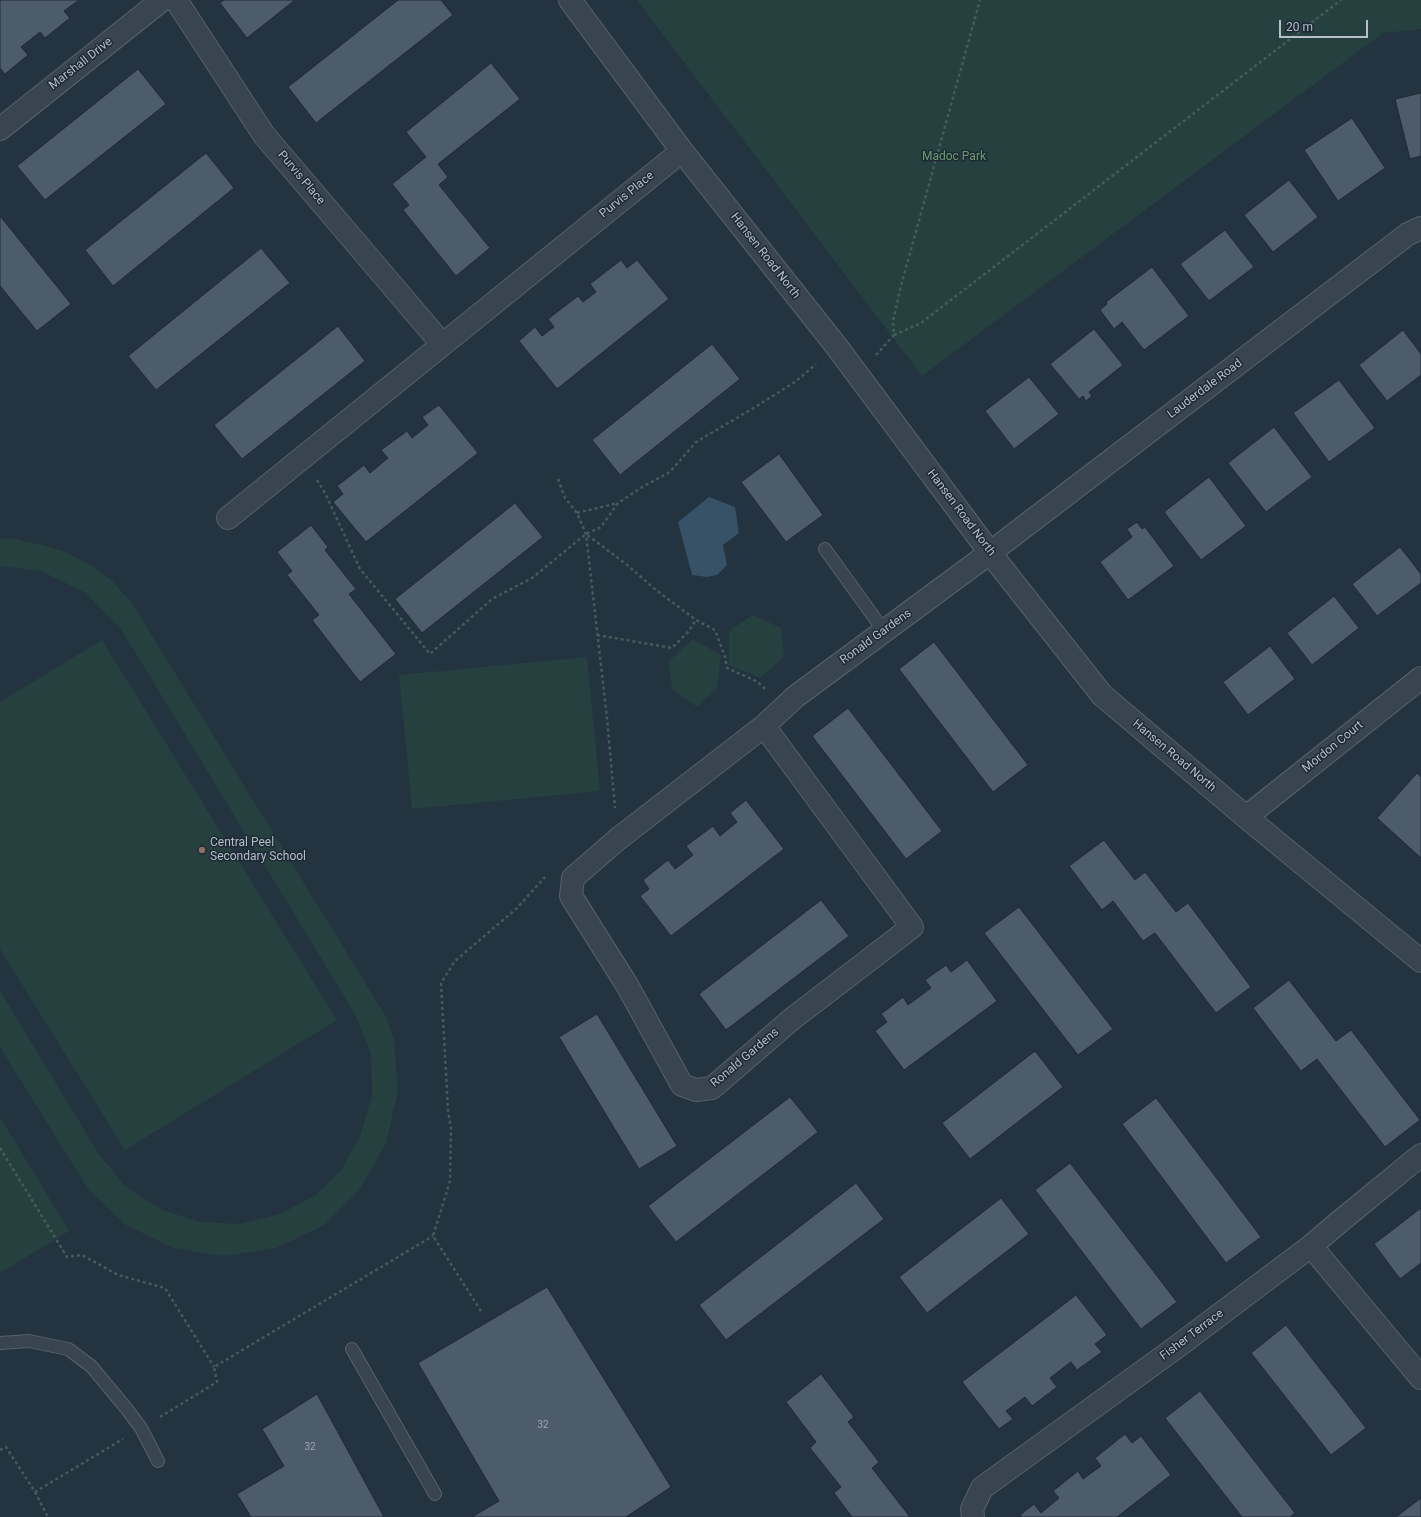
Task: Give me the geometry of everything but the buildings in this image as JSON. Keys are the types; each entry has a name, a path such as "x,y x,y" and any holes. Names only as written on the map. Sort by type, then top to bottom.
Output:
{"street":[{"name":"Marshall Drive","path":"0,129 162,0"},
{"name":"Purvis Place","path":"176,0 264,135 442,344"},
{"name":"Hansen Road North","path":"570,0 682,151 837,347 991,552 1102,694 1246,817 1421,961"},
{"name":"Purvis Place","path":"228,518 682,151"},
{"name":"Lauderdale Road","path":"991,552 1408,234 1421,228"},
{"name":"Ronald Gardens","path":"764,726 912,927 792,1019 712,1088 696,1090 682,1085 627,985 571,896 573,878 618,839 764,726 783,707 814,682 991,552"},
{"name":"Mordon Court","path":"1246,817 1421,678"},
{"name":"Fisher Terrace","path":"973,1517 972,1509 982,1488 1174,1349 1311,1246 1421,1155"},
{"path":"1311,1246 1421,1378"}],"lane":[{"path":"825,549 884,630"},
{"path":"0,1343 29,1341 68,1349 91,1366 141,1428 158,1461"},
{"path":"352,1349 435,1494"}],"path":[{"path":"894,335 893,321 899,295 980,0"},
{"path":"858,376 894,335 921,323 1341,0"},
{"path":"577,513 618,503 644,486 670,472 696,442 795,382 837,347"},
{"path":"303,457 326,494 360,569 430,654 492,599 532,578 586,534 601,527 618,503"},
{"path":"558,479 564,498 577,513 586,534 607,718 618,839"},
{"path":"586,534 696,620 715,630 725,657 727,668 758,682 783,707"},
{"path":"597,635 672,648 688,632 696,620"},
{"path":"214,1367 433,1236 450,1181 451,1129 448,1110 440,983 455,960 516,909 555,866 573,878"},
{"path":"0,1148 67,1257 82,1255 118,1275 165,1288 214,1367 217,1382 35,1492"},
{"path":"433,1236 481,1311"},
{"path":"0,1450 6,1447 35,1492 48,1517"}],"green space":[{"name":"Madoc Park","path":"637,0 1421,0 1421,29 1383,33 922,376"},
{"path":"10,538 66,552 90,565 112,581 132,603 385,1015 394,1039 398,1091 386,1143 360,1189 323,1226 276,1248 224,1256 173,1248 126,1225 88,1189 0,1047 0,991 99,1154 125,1186 160,1209 199,1222 240,1224 280,1214 316,1195 342,1169 360,1136 372,1096 371,1054 355,1014 121,629 86,593 41,571 0,566 0,539"},
{"path":"753,615 781,628 784,657 760,678 729,665 729,631"},
{"path":"693,639 721,655 717,688 697,707 672,689 669,661"},
{"path":"102,640 337,1020 125,1150 0,949 0,702"},
{"path":"587,657 600,791 412,809 399,675"},
{"path":"0,1117 69,1231 0,1273"}],"water":[{"path":"709,497 735,507 739,533 723,545 727,565 717,575 707,577 692,575 678,522"}],"place":[{"name":"Central Peel Secondary School","path":"202,850"}]}
